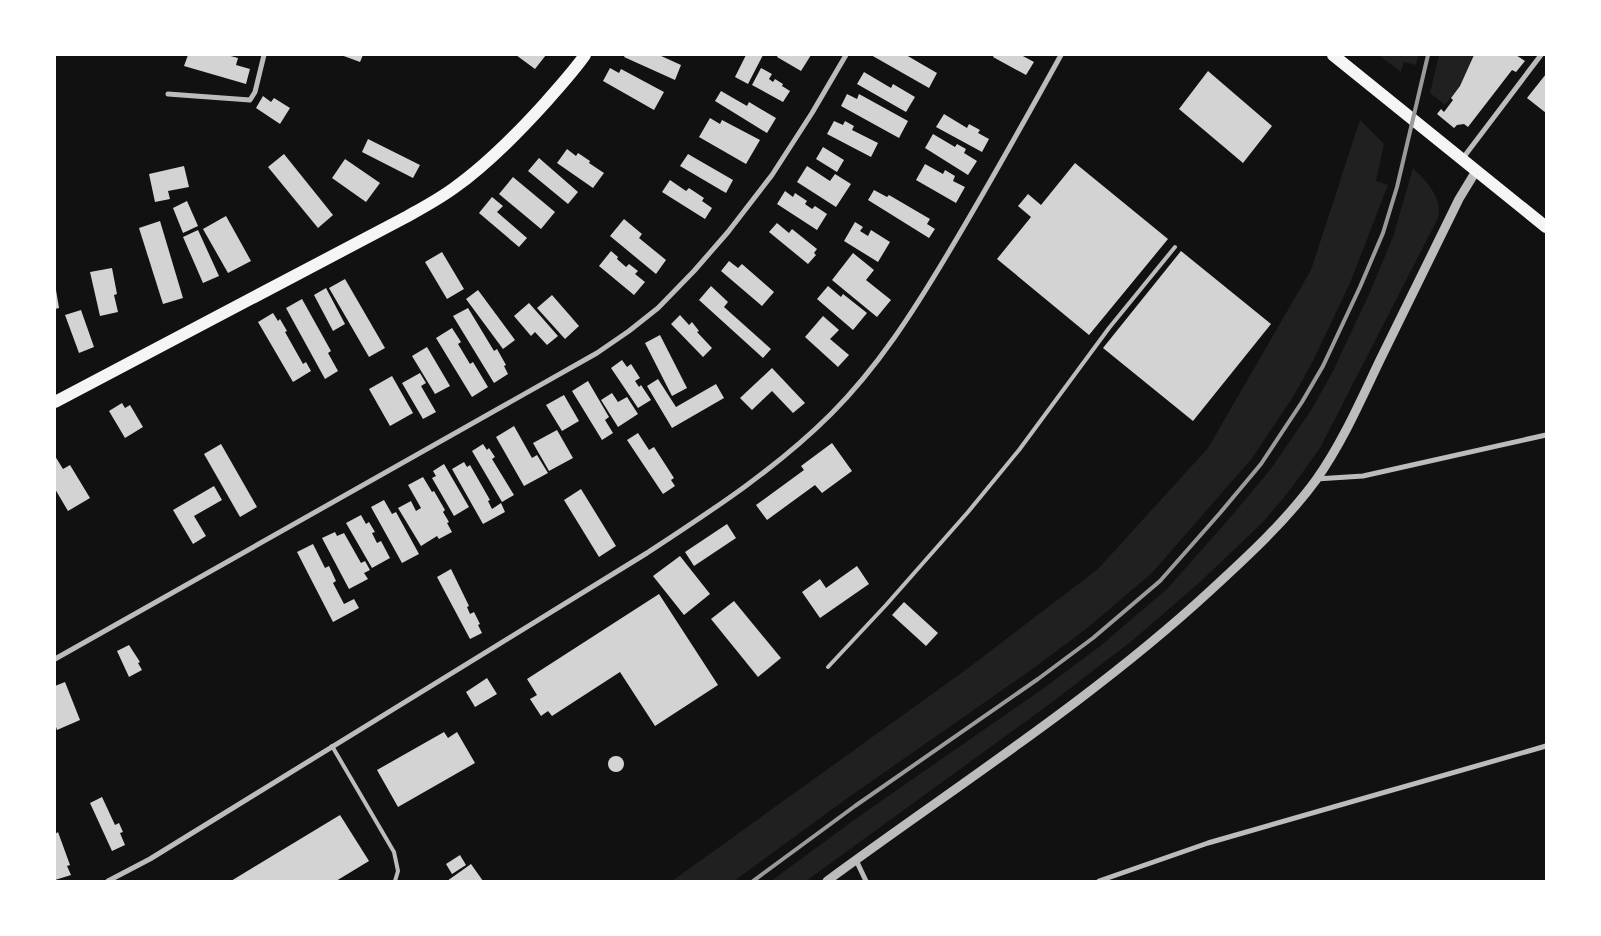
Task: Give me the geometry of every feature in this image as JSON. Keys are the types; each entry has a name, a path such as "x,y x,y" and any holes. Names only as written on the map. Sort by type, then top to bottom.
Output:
{"main road":[{"path":"55,402 408,216 454,188 499,150 531,118 564,82 585,55"},
{"path":"1334,55 1546,228"}],"street":[{"path":"168,94 250,100 255,92 264,55"},
{"path":"55,659 597,353 629,331 677,290 743,214 798,136 846,55"},
{"path":"108,881 150,859 647,553 725,502 813,432 855,388 897,335 970,216 1062,55"},
{"path":"1462,159 1541,55"},
{"path":"827,881 971,778 1153,642 1271,532 1297,504 1316,479 1346,430 1459,199 1476,171"},
{"path":"1316,479 1363,476 1546,435"},
{"path":"1099,881 1208,843 1546,746"},
{"path":"856,860 866,881"}],"lane":[{"path":"828,667 886,605 979,499 1019,450 1109,328 1175,247"},
{"path":"332,746 394,852 398,871 395,881"}],"shaded area":[{"path":"1418,55 1416,65 1404,62 1401,72 1380,56"},
{"path":"1439,55 1474,55 1460,86 1445,105 1430,93"},
{"path":"1360,120 1384,144 1376,181 1388,185 1350,283 1313,361 1293,397 1253,457 1152,573 1086,629 1031,670 849,797 734,881 672,881 967,669 1098,569 1208,448 1311,270"},
{"path":"1413,168 1436,196 1439,210 1438,218 1320,448 1287,494 1261,524 1200,582 1133,640 1047,706 806,881 771,881 861,815 1044,688 1099,647 1167,589 1270,470 1312,409 1333,371 1370,292 1393,237"}],"building":[{"path":"188,55 227,55 238,58 236,65 250,69 246,84 184,66"},
{"path":"341,55 363,55 360,62"},
{"path":"516,55 546,55 535,69"},
{"path":"625,55 659,55 681,65 675,80 624,57"},
{"path":"746,55 763,55 748,84 735,77"},
{"path":"778,55 811,55 801,71 777,57"},
{"path":"871,55 906,55 937,73 929,88"},
{"path":"994,55 1021,55 1034,62 1026,75 993,57"},
{"path":"1474,55 1516,55 1525,61 1516,72 1512,70 1468,127 1464,124 1457,125 1454,128 1437,114 1441,109 1444,112 1453,100 1451,98 1460,86"},
{"path":"610,68 619,73 621,69 664,92 654,110 603,81"},
{"path":"761,68 772,74 769,79 773,82 775,79 790,91 783,102 752,85"},
{"path":"1208,71 1272,126 1243,163 1179,109"},
{"path":"864,72 891,88 893,84 915,97 906,112 857,84"},
{"path":"1546,74 1546,113 1527,98"},
{"path":"721,91 747,106 749,102 776,118 767,133 715,101"},
{"path":"847,94 857,99 859,94 908,121 899,138 841,106"},
{"path":"263,96 271,102 274,98 290,108 280,124 256,108"},
{"path":"944,114 967,128 969,124 980,130 978,133 989,139 982,152 936,127"},
{"path":"710,118 720,124 722,120 760,140 746,164 699,137"},
{"path":"834,121 843,125 845,121 854,126 852,130 878,143 871,157 827,134"},
{"path":"933,134 955,147 957,144 966,149 964,153 977,161 968,175 925,148"},
{"path":"368,139 420,165 413,178 362,152"},
{"path":"823,147 844,160 837,172 816,159"},
{"path":"567,149 576,156 578,153 604,173 593,188 557,163"},
{"path":"284,154 333,215 318,228 268,167"},
{"path":"688,154 733,180 726,193 680,166"},
{"path":"539,158 578,192 568,204 528,171"},
{"path":"345,159 380,183 366,202 332,178"},
{"path":"1075,163 1168,239 1089,335 997,259 1031,217 1018,206 1028,194 1041,205"},
{"path":"925,164 943,174 945,170 955,176 953,181 965,187 956,203 916,180"},
{"path":"184,166 189,187 168,191 170,199 155,202 149,174"},
{"path":"807,166 830,181 835,174 851,184 836,207 797,182"},
{"path":"513,177 555,212 541,229 499,194"},
{"path":"670,180 686,191 689,188 704,198 702,201 712,208 705,219 662,192"},
{"path":"874,190 887,197 889,195 930,219 927,224 935,229 929,238 868,200"},
{"path":"785,191 793,197 795,193 807,201 805,204 812,209 815,206 827,214 817,230 777,204"},
{"path":"492,197 503,206 497,212 527,238 519,247 479,213"},
{"path":"187,201 198,226 183,233 173,208"},
{"path":"226,216 251,261 228,273 203,229"},
{"path":"624,219 642,234 639,238 666,260 656,274 610,236"},
{"path":"160,221 183,298 163,304 139,228"},
{"path":"855,222 863,227 860,231 868,236 871,230 890,242 878,262 844,241"},
{"path":"777,223 789,233 792,229 817,249 814,253 816,255 808,264 769,232"},
{"path":"198,230 219,276 203,283 183,237"},
{"path":"611,251 626,267 629,264 638,271 635,274 645,282 634,295 599,266"},
{"path":"1181,251 1271,324 1193,421 1103,348"},
{"path":"442,252 464,289 447,299 425,262"},
{"path":"853,253 874,270 866,280 891,300 877,317 832,280"},
{"path":"729,261 738,268 742,264 774,292 762,306 721,271"},
{"path":"112,268 117,294 114,295 118,312 100,316 90,272"},
{"path":"345,279 385,348 369,357 329,288"},
{"path":"711,286 728,302 724,307 771,349 763,358 699,300"},
{"path":"828,286 841,297 843,294 867,313 853,330 817,299"},
{"path":"326,288 345,324 333,331 314,295"},
{"path":"55,290 59,308 55,309"},
{"path":"478,290 515,340 503,349 466,299"},
{"path":"552,295 579,326 565,339 537,308"},
{"path":"302,299 331,351 328,353 338,371 325,379 286,308"},
{"path":"529,303 558,336 547,345 535,332 531,336 514,316"},
{"path":"468,308 494,351 497,349 506,365 504,366 508,374 494,383 453,316"},
{"path":"81,310 94,347 79,353 65,315"},
{"path":"273,313 278,321 280,319 303,364 306,362 311,371 293,382 258,322"},
{"path":"680,315 689,325 692,322 699,331 697,332 712,348 703,357 671,324"},
{"path":"823,316 839,330 830,339 849,355 838,367 805,337"},
{"path":"452,328 461,342 458,344 470,364 473,362 488,387 472,397 436,338"},
{"path":"660,335 687,388 672,396 645,343"},
{"path":"427,347 450,386 435,394 412,356"},
{"path":"622,360 627,367 631,364 640,378 635,381 639,387 641,385 651,400 638,408 611,368"},
{"path":"772,368 805,403 793,413 772,391 752,410 740,398"},
{"path":"420,373 426,383 421,386 436,412 423,419 402,383"},
{"path":"392,376 413,413 390,426 369,389"},
{"path":"658,379 676,407 716,384 724,398 672,428 647,386"},
{"path":"588,381 609,417 605,420 613,433 602,440 572,391"},
{"path":"612,393 618,402 627,397 638,414 618,427 601,400"},
{"path":"564,395 579,421 562,431 546,405"},
{"path":"122,403 125,408 130,405 143,427 125,438 109,411"},
{"path":"514,426 532,458 537,455 548,473 524,486 496,437"},
{"path":"557,430 573,458 549,471 533,443"},
{"path":"638,433 649,450 654,447 674,478 671,480 675,486 663,494 627,440"},
{"path":"832,443 852,471 822,493 815,485 767,520 756,505 804,470 801,466"},
{"path":"221,444 257,507 240,517 204,454"},
{"path":"483,444 487,450 489,448 495,457 492,459 514,495 502,502 472,451"},
{"path":"55,456 63,469 70,465 90,498 68,511 55,489"},
{"path":"464,462 467,467 470,465 490,500 488,501 492,509 501,503 505,512 483,524 452,469"},
{"path":"444,464 469,507 454,516 432,478 436,476 433,471"},
{"path":"423,477 445,510 443,512 452,532 439,539 437,536 421,546 398,508 411,501 416,511 421,508 408,485"},
{"path":"214,486 222,500 194,516 206,536 193,544 173,510"},
{"path":"581,489 616,546 599,557 564,500"},
{"path":"384,500 392,514 396,512 419,554 402,563 371,507"},
{"path":"361,515 366,524 369,522 375,532 372,533 377,543 381,541 390,558 372,568 346,523"},
{"path":"727,524 736,538 694,566 685,552"},
{"path":"335,532 337,536 344,533 361,563 365,561 370,570 364,573 368,579 349,589 322,538"},
{"path":"313,544 325,568 329,566 336,581 333,583 344,604 354,599 359,608 333,622 297,552"},
{"path":"680,556 710,594 684,615 653,576"},
{"path":"857,566 869,584 820,618 802,592 820,579 826,588"},
{"path":"451,569 469,606 467,607 470,614 474,612 480,624 478,625 482,633 470,639 437,577"},
{"path":"659,594 718,685 655,726 620,672 552,716 548,711 541,716 530,699 537,695 527,679"},
{"path":"734,601 781,658 758,677 711,619"},
{"path":"904,602 938,633 926,646 892,615"},
{"path":"129,645 140,662 138,663 142,670 129,677 117,651"},
{"path":"487,678 497,694 475,707 466,692"},
{"path":"65,682 80,720 57,730 55,724 55,686"},
{"path":"444,732 448,738 457,732 475,763 398,807 377,770"},
{"path":"613,756 619,756 624,761 622,770 613,772 608,767 608,761"},
{"path":"102,797 115,825 119,823 123,832 120,833 125,845 112,851 90,803"},
{"path":"340,815 369,861 336,881 231,881"},
{"path":"58,832 70,865 67,866 71,875 55,880 55,834"},
{"path":"460,855 466,865 452,874 446,864"},
{"path":"471,864 483,881 447,881"}],"railway":[{"path":"753,881 855,806 1038,679 1093,638 1160,581 1261,464 1302,402 1323,366 1383,233 1397,187 1428,55"}]}
